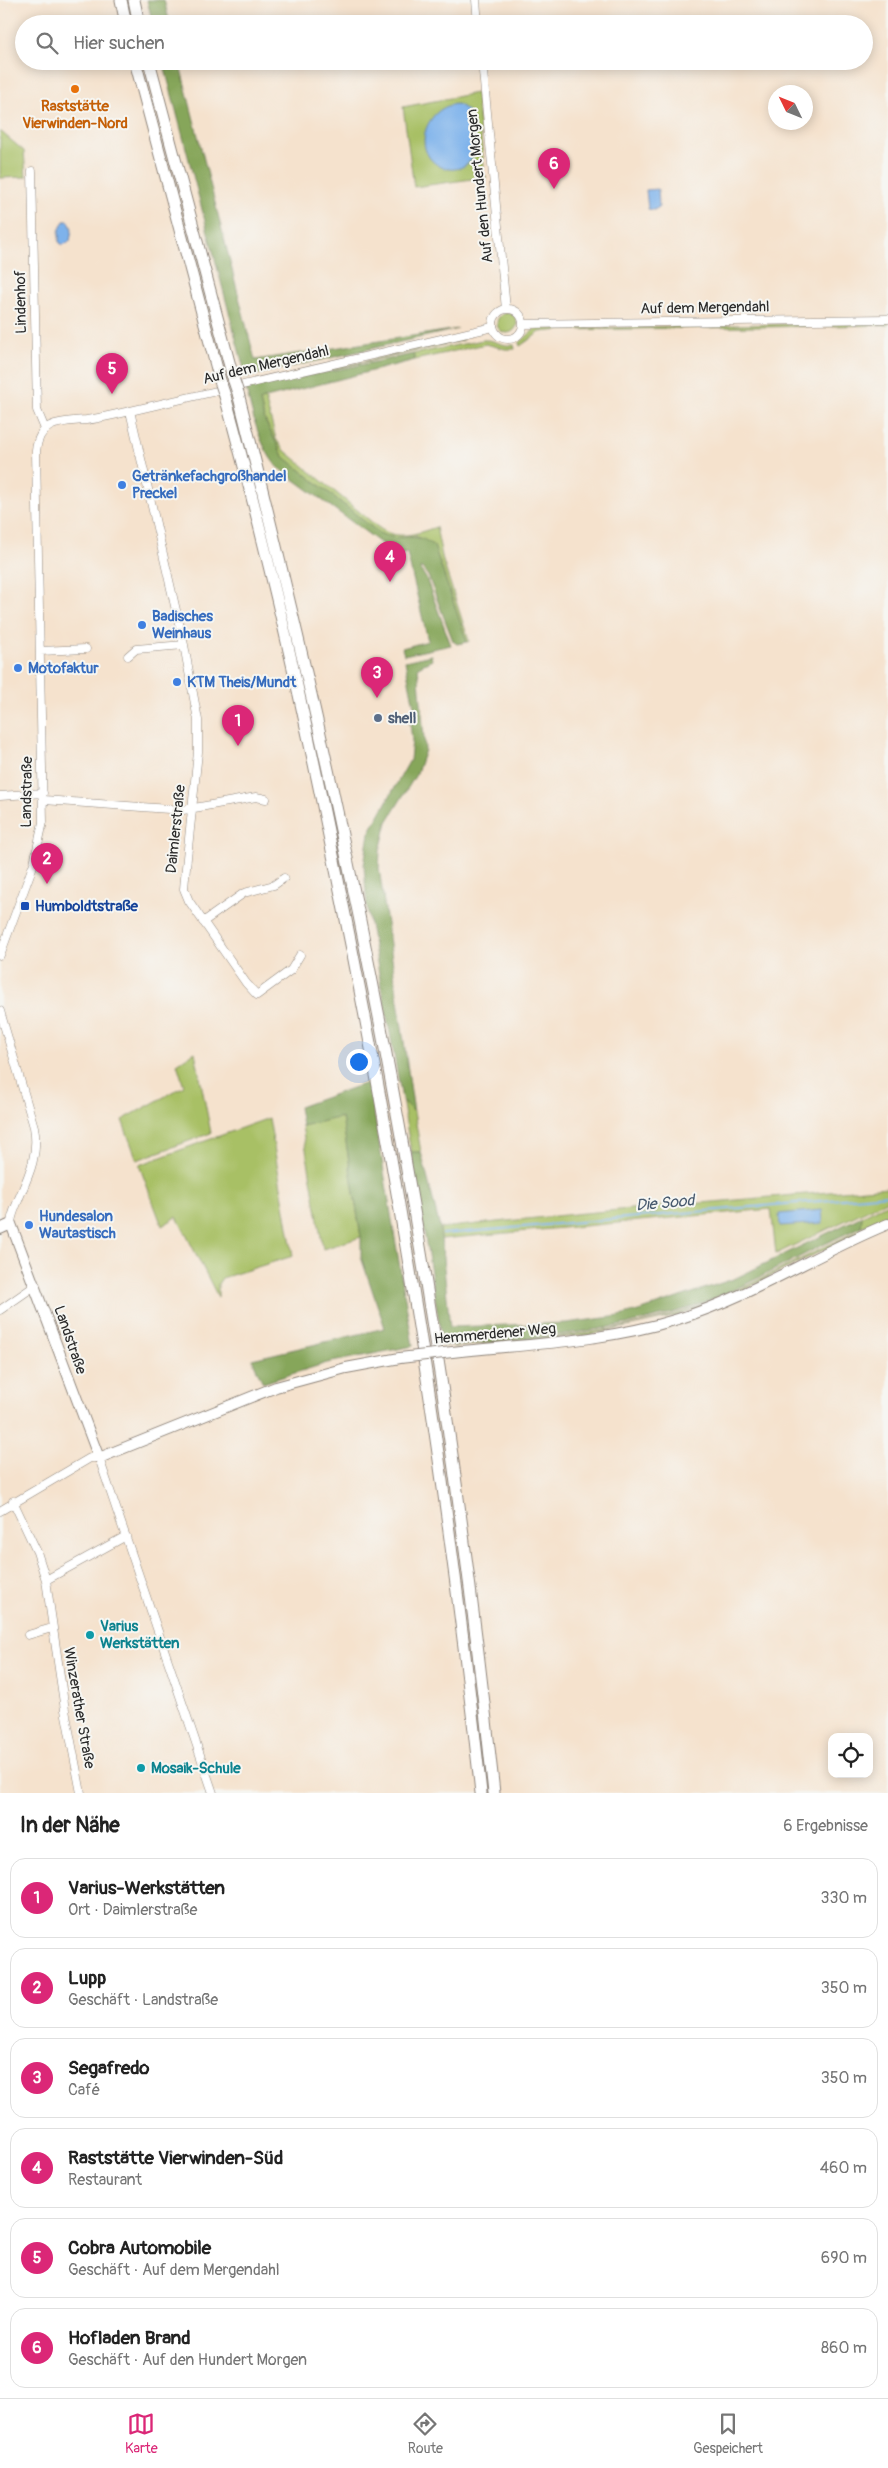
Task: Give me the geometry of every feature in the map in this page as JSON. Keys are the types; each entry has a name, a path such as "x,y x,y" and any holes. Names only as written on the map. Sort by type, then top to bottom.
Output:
{"highway":[{"path":"120,0 124,15"},
{"path":"134,0 137,15"},
{"path":"137,70 222,384 298,688 370,1039 438,1460 481,1793"},
{"path":"151,70 238,393 308,675 381,1026 451,1450 494,1793"}],"main road":[{"path":"0,1229 11,1224"},
{"name":"Landstraße","path":"11,1224 15,1239 36,1285 59,1357 98,1458"},
{"name":"Hemmerdener Weg","path":"98,1458 276,1387 340,1369 400,1358 603,1337 679,1319 742,1294 888,1224"}],"street":[{"path":"476,0 477,15"},
{"name":"Auf den Hundert Morgen","path":"483,70 506,309"},
{"name":"Lindenhof","path":"32,172 37,410 45,429"},
{"path":"506,309 517,312 522,324 519,333 511,338 502,338 493,327 497,314 506,309"},
{"name":"Auf dem Mergendahl","path":"522,324 888,319"},
{"name":"Auf dem Mergendahl","path":"45,429 58,423 89,420 130,411 493,327"},
{"name":"Daimlerstraße","path":"130,411 196,703 198,736 184,886 187,898 202,922 256,995 291,970 300,955"},
{"name":"Landstraße","path":"0,955 38,847 43,822 36,451 38,439 45,429"},
{"path":"128,656 136,649 184,645"},
{"path":"40,651 86,649"},
{"path":"0,796 43,797 191,810 256,797 266,799"},
{"path":"202,922 244,893 274,885 284,878"},
{"path":"0,1011 34,1127 36,1140 32,1167 12,1215 11,1224"},
{"path":"0,1046 9,1042"},
{"path":"0,1310 36,1285"},
{"path":"0,1511 13,1501 90,1458 98,1458"},
{"name":"Landstraße","path":"98,1458 213,1793"},
{"name":"Winzerather Straße","path":"13,1501 37,1552 46,1580 52,1628 81,1793"},
{"path":"46,1580 126,1536"},
{"path":"28,1635 52,1628"}],"green space":[{"path":"147,0 164,0 168,15 151,15"},
{"path":"165,70 181,70 255,360 458,329 246,377"},
{"path":"476,93 484,167 474,170 474,173 483,173 487,177 414,187 403,107"},
{"path":"0,131 24,151 26,177 0,178"},
{"path":"507,313 514,316 517,323 514,330 507,333 500,330 497,323 500,316"},
{"path":"888,322 888,325 561,330 540,332 520,346 519,343 535,329"},
{"path":"463,339 464,340 261,384"},
{"path":"483,340 514,345 515,349 505,349 486,344 415,360 413,354"},
{"path":"413,354 415,360 260,401 264,419 283,456 379,533 394,537 420,538 434,546 467,642 457,644 453,641 428,576 421,567 420,569 426,578 451,645 404,655 402,648 428,641 407,553 390,557 386,547 277,467 261,440 246,389"},
{"path":"265,398 276,439 283,449 378,527 392,534 406,535 436,527 443,561 469,641 467,642 434,546 416,536 389,538 379,533 283,456 264,418 260,401"},
{"path":"431,655 432,660 418,667 425,750 417,773 387,822 380,851 379,868 414,1112 402,1099 367,908 364,865 369,833 410,760 412,740 410,723 417,721 405,661"},
{"path":"195,1052 211,1133 137,1160 122,1120 184,1086 177,1064"},
{"path":"369,1082 413,1346 327,1363 263,1383 252,1359 385,1328 361,1257 361,1237 342,1117 302,1126 299,1107"},
{"path":"402,1099 414,1112 421,1152 411,1152"},
{"path":"342,1117 361,1237 323,1249 302,1126"},
{"path":"269,1118 293,1256 222,1278 218,1284 218,1297 177,1217 162,1226 139,1165"},
{"path":"411,1152 421,1152 440,1228 450,1327 566,1323 620,1316 736,1278 862,1216 861,1227 718,1297 666,1315 572,1333 443,1346"},
{"path":"888,1187 888,1200 776,1254 771,1209 441,1239 440,1228 584,1213"},
{"path":"888,1203 888,1216 861,1227 862,1216"},
{"path":"888,1218 741,1291 676,1316 589,1335 453,1347 608,1330 669,1316 747,1286 840,1239"}],"water":[{"path":"457,104 469,112 474,127 475,146 473,157 458,169 444,168 432,161 428,155 425,148 425,132 432,118 437,113 443,108"},
{"path":"658,189 659,207 654,210 648,209 646,190"},
{"path":"64,221 69,221 72,229 70,241 63,245 59,242 59,231"},
{"path":"822,1210 823,1223 780,1226 779,1214"}],"waterway":[{"name":"Die Sood","path":"443,1234 888,1195"}],"place":[{"name":"Raststätte Vierwinden-Nord","path":"75,89"},
{"name":"Hofladen Brand","path":"554,189"},
{"name":"Cobra Automobile","path":"112,394"},
{"name":"Getränkefachgroßhandel Preckel","path":"122,485"},
{"name":"Raststätte Vierwinden-Süd","path":"390,582"},
{"name":"Badisches Weinhaus","path":"142,625"},
{"name":"Motofaktur","path":"18,668"},
{"name":"KTM Theis/Mundt","path":"177,682"},
{"name":"Segafredo","path":"377,698"},
{"name":"shell","path":"378,718"},
{"name":"Varius-Werkstätten","path":"238,746"},
{"name":"Lupp","path":"47,884"},
{"name":"Humboldtstraße","path":"25,906"},
{"name":"Hundesalon Wautastisch","path":"29,1225"},
{"name":"Varius Werkstätten","path":"90,1635"},
{"name":"Mosaik-Schule","path":"141,1768"}]}
